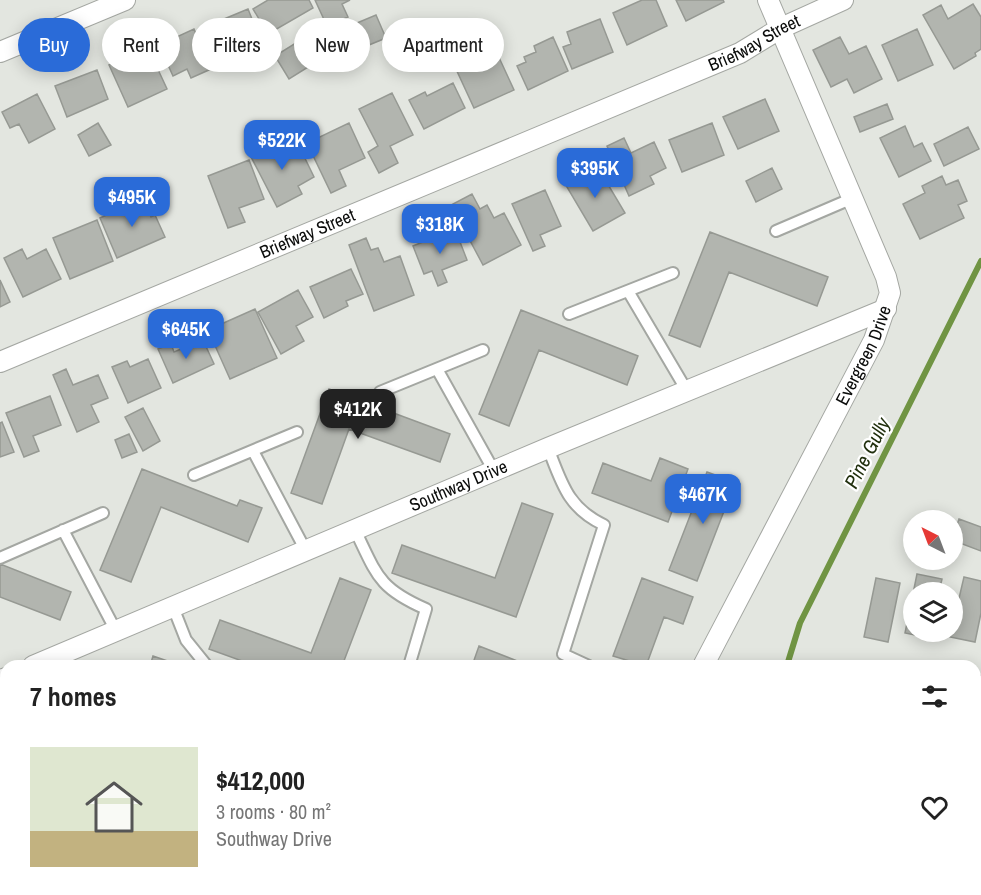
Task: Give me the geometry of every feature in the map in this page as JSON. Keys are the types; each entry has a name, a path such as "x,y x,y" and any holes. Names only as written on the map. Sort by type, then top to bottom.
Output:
{"street":[{"path":"0,51 125,0"},
{"name":"Evergreen Drive","path":"706,660 868,351 886,309 890,293 886,277 768,0"},
{"name":"Briefway Street","path":"0,362 740,53 781,28 843,0"},
{"name":"Southway Drive","path":"47,660 548,448 886,309"}],"lane":[{"path":"776,231 853,198"},
{"path":"569,314 673,273"},
{"path":"627,291 687,391"},
{"path":"380,392 483,350"},
{"path":"437,369 494,471"},
{"path":"194,475 297,432"},
{"path":"548,448 564,488 575,506 586,516 604,525 563,654 576,660"},
{"path":"253,451 306,551"},
{"path":"0,558 103,513"},
{"path":"63,530 116,631"},
{"path":"355,530 387,588 399,597 426,609 411,660"},
{"path":"173,607 186,640 202,660"}],"building":[{"path":"268,0 309,0 313,8 282,26 282,18 258,18 253,9"},
{"path":"315,0 350,0 342,4 348,17 323,18"},
{"path":"642,0 656,0 667,26 627,45 613,13"},
{"path":"676,0 723,0 724,2 686,21"},
{"path":"973,4 981,17 981,49 975,53 976,56 954,69 923,15 941,5 948,19"},
{"path":"248,9 252,18 226,18"},
{"path":"376,15 382,29 382,40 370,45 370,18"},
{"path":"600,19 613,52 572,69 563,47 571,44 567,32"},
{"path":"917,29 933,65 898,81 882,45"},
{"path":"192,30 192,72 204,72 191,78 187,69 173,76 171,72 180,72 180,35"},
{"path":"553,37 568,71 528,90 517,66 526,62 524,57 536,52 534,46"},
{"path":"840,37 849,54 866,46 882,79 854,93 847,79 831,87 813,50"},
{"path":"294,44 294,72 300,72 289,79 282,68 282,52"},
{"path":"504,68 514,90 474,108 457,72 504,72"},
{"path":"97,70 108,99 67,117 55,86"},
{"path":"112,72 159,72 167,89 128,107"},
{"path":"453,83 465,108 424,129 409,100 425,92 427,96"},
{"path":"392,93 413,135 390,146 398,163 379,173 368,152 378,146 359,109"},
{"path":"37,94 55,129 29,143 19,124 10,128 2,112"},
{"path":"765,99 779,131 738,149 723,117"},
{"path":"887,104 893,119 860,132 854,117"},
{"path":"98,123 111,145 89,156 78,135"},
{"path":"349,123 365,158 339,170 346,186 331,193 307,143"},
{"path":"712,123 724,155 682,172 669,140"},
{"path":"905,126 914,147 922,143 931,161 899,177 880,138"},
{"path":"968,127 979,149 944,166 934,144"},
{"path":"624,138 631,153 654,142 666,168 650,176 654,184 629,196 607,146"},
{"path":"277,139 283,152 298,144 314,177 298,186 302,194 277,207 249,153"},
{"path":"249,160 264,199 239,208 245,222 228,228 208,176"},
{"path":"772,168 782,189 756,202 746,181"},
{"path":"582,171 586,179 600,171 625,213 593,231 564,182"},
{"path":"942,176 946,185 958,180 967,201 958,205 964,218 920,239 903,204 925,193 922,186"},
{"path":"545,190 561,226 540,235 545,246 533,251 512,204"},
{"path":"472,194 480,209 487,205 494,218 504,213 521,245 483,265 451,205"},
{"path":"143,199 151,217 155,215 165,237 117,258 100,218"},
{"path":"97,220 113,261 70,279 53,238"},
{"path":"455,229 467,260 442,270 447,282 438,286 432,271 424,274 413,246"},
{"path":"710,232 828,277 817,306 729,272 700,347 669,335"},
{"path":"366,238 371,250 378,248 384,262 400,256 414,295 374,311 349,245"},
{"path":"22,249 27,259 46,249 61,279 23,297 4,258"},
{"path":"351,269 363,294 346,301 348,306 324,318 310,287"},
{"path":"0,280 10,302 0,307"},
{"path":"298,290 313,317 296,326 304,341 281,354 258,312"},
{"path":"255,309 277,358 230,379 208,330"},
{"path":"521,310 638,356 627,385 539,350 509,426 479,414"},
{"path":"203,340 214,364 173,383 158,349 171,344 174,352"},
{"path":"148,359 161,388 128,403 112,367 127,361 130,367"},
{"path":"66,369 73,385 98,375 108,398 91,405 99,422 77,432 53,375"},
{"path":"329,389 450,434 440,462 349,429 322,504 291,493"},
{"path":"50,396 61,425 33,436 39,451 24,457 6,413"},
{"path":"143,408 160,441 143,451 125,417"},
{"path":"2,422 14,452 0,457 0,423"},
{"path":"129,434 137,452 122,458 115,440"},
{"path":"660,458 688,469 668,522 592,493 603,463 651,481"},
{"path":"142,469 237,506 240,500 262,508 248,542 161,507 131,582 100,570"},
{"path":"707,472 740,484 731,508 726,506 697,581 669,570"},
{"path":"522,503 553,514 516,617 392,573 402,545 495,578"},
{"path":"963,520 981,527 981,551 963,544"},
{"path":"0,564 71,592 60,620 0,597"},
{"path":"917,574 942,579 941,582 915,582"},
{"path":"964,577 981,581 981,613 975,642 963,640"},
{"path":"340,578 371,590 344,660 239,660 209,649 220,620 311,653"},
{"path":"642,578 693,597 683,624 664,617 648,660 626,660 613,656"},
{"path":"876,578 900,583 888,642 864,637"},
{"path":"479,646 515,660 474,660"},
{"path":"153,656 165,660 152,660"}],"waterway":[{"name":"Pine Gully","path":"789,660 800,623 981,261"}]}
